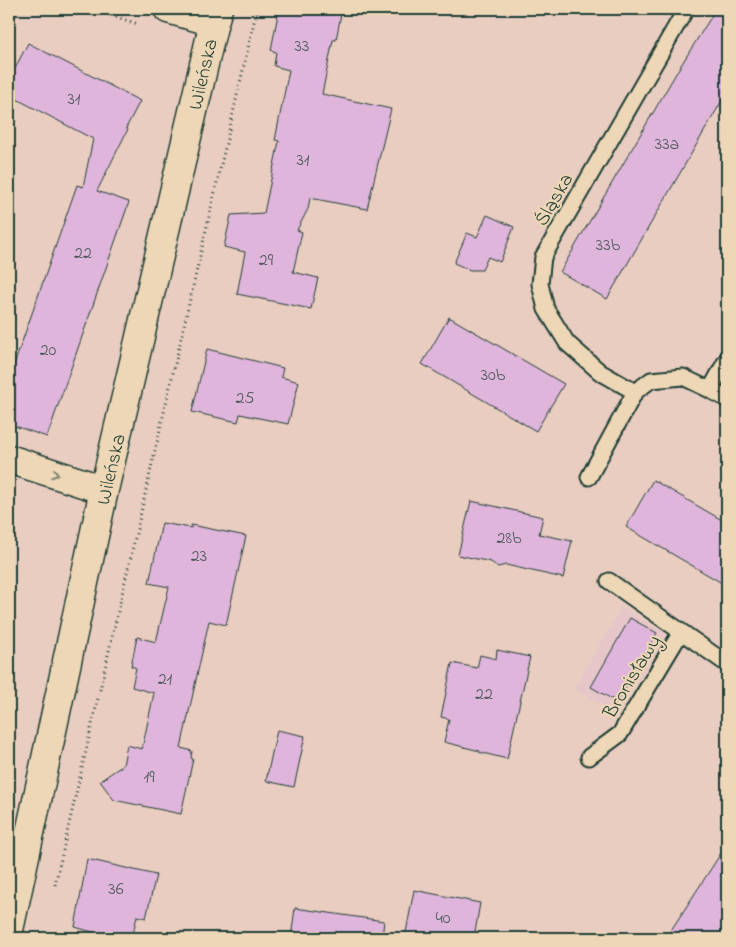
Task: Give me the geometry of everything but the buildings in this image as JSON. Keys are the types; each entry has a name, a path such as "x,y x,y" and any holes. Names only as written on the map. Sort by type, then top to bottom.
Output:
{"street":[{"path":"168,9 216,15"},
{"name":"Wileńska","path":"9,930 104,490 216,15"},
{"path":"9,459 104,490"}],"lane":[{"name":"Śląska","path":"635,392 600,372 567,343 546,309 540,284 543,257 686,9"},
{"path":"710,390 727,359"},
{"path":"589,477 635,392 651,380 683,378 727,399"},
{"name":"Bronisławy","path":"609,582 727,664"},
{"name":"Bronisławy","path":"589,757 620,734 681,632"}],"path":[{"path":"54,890 257,9"}],"shaded area":[{"path":"621,608 665,633 618,714 574,689"}]}
